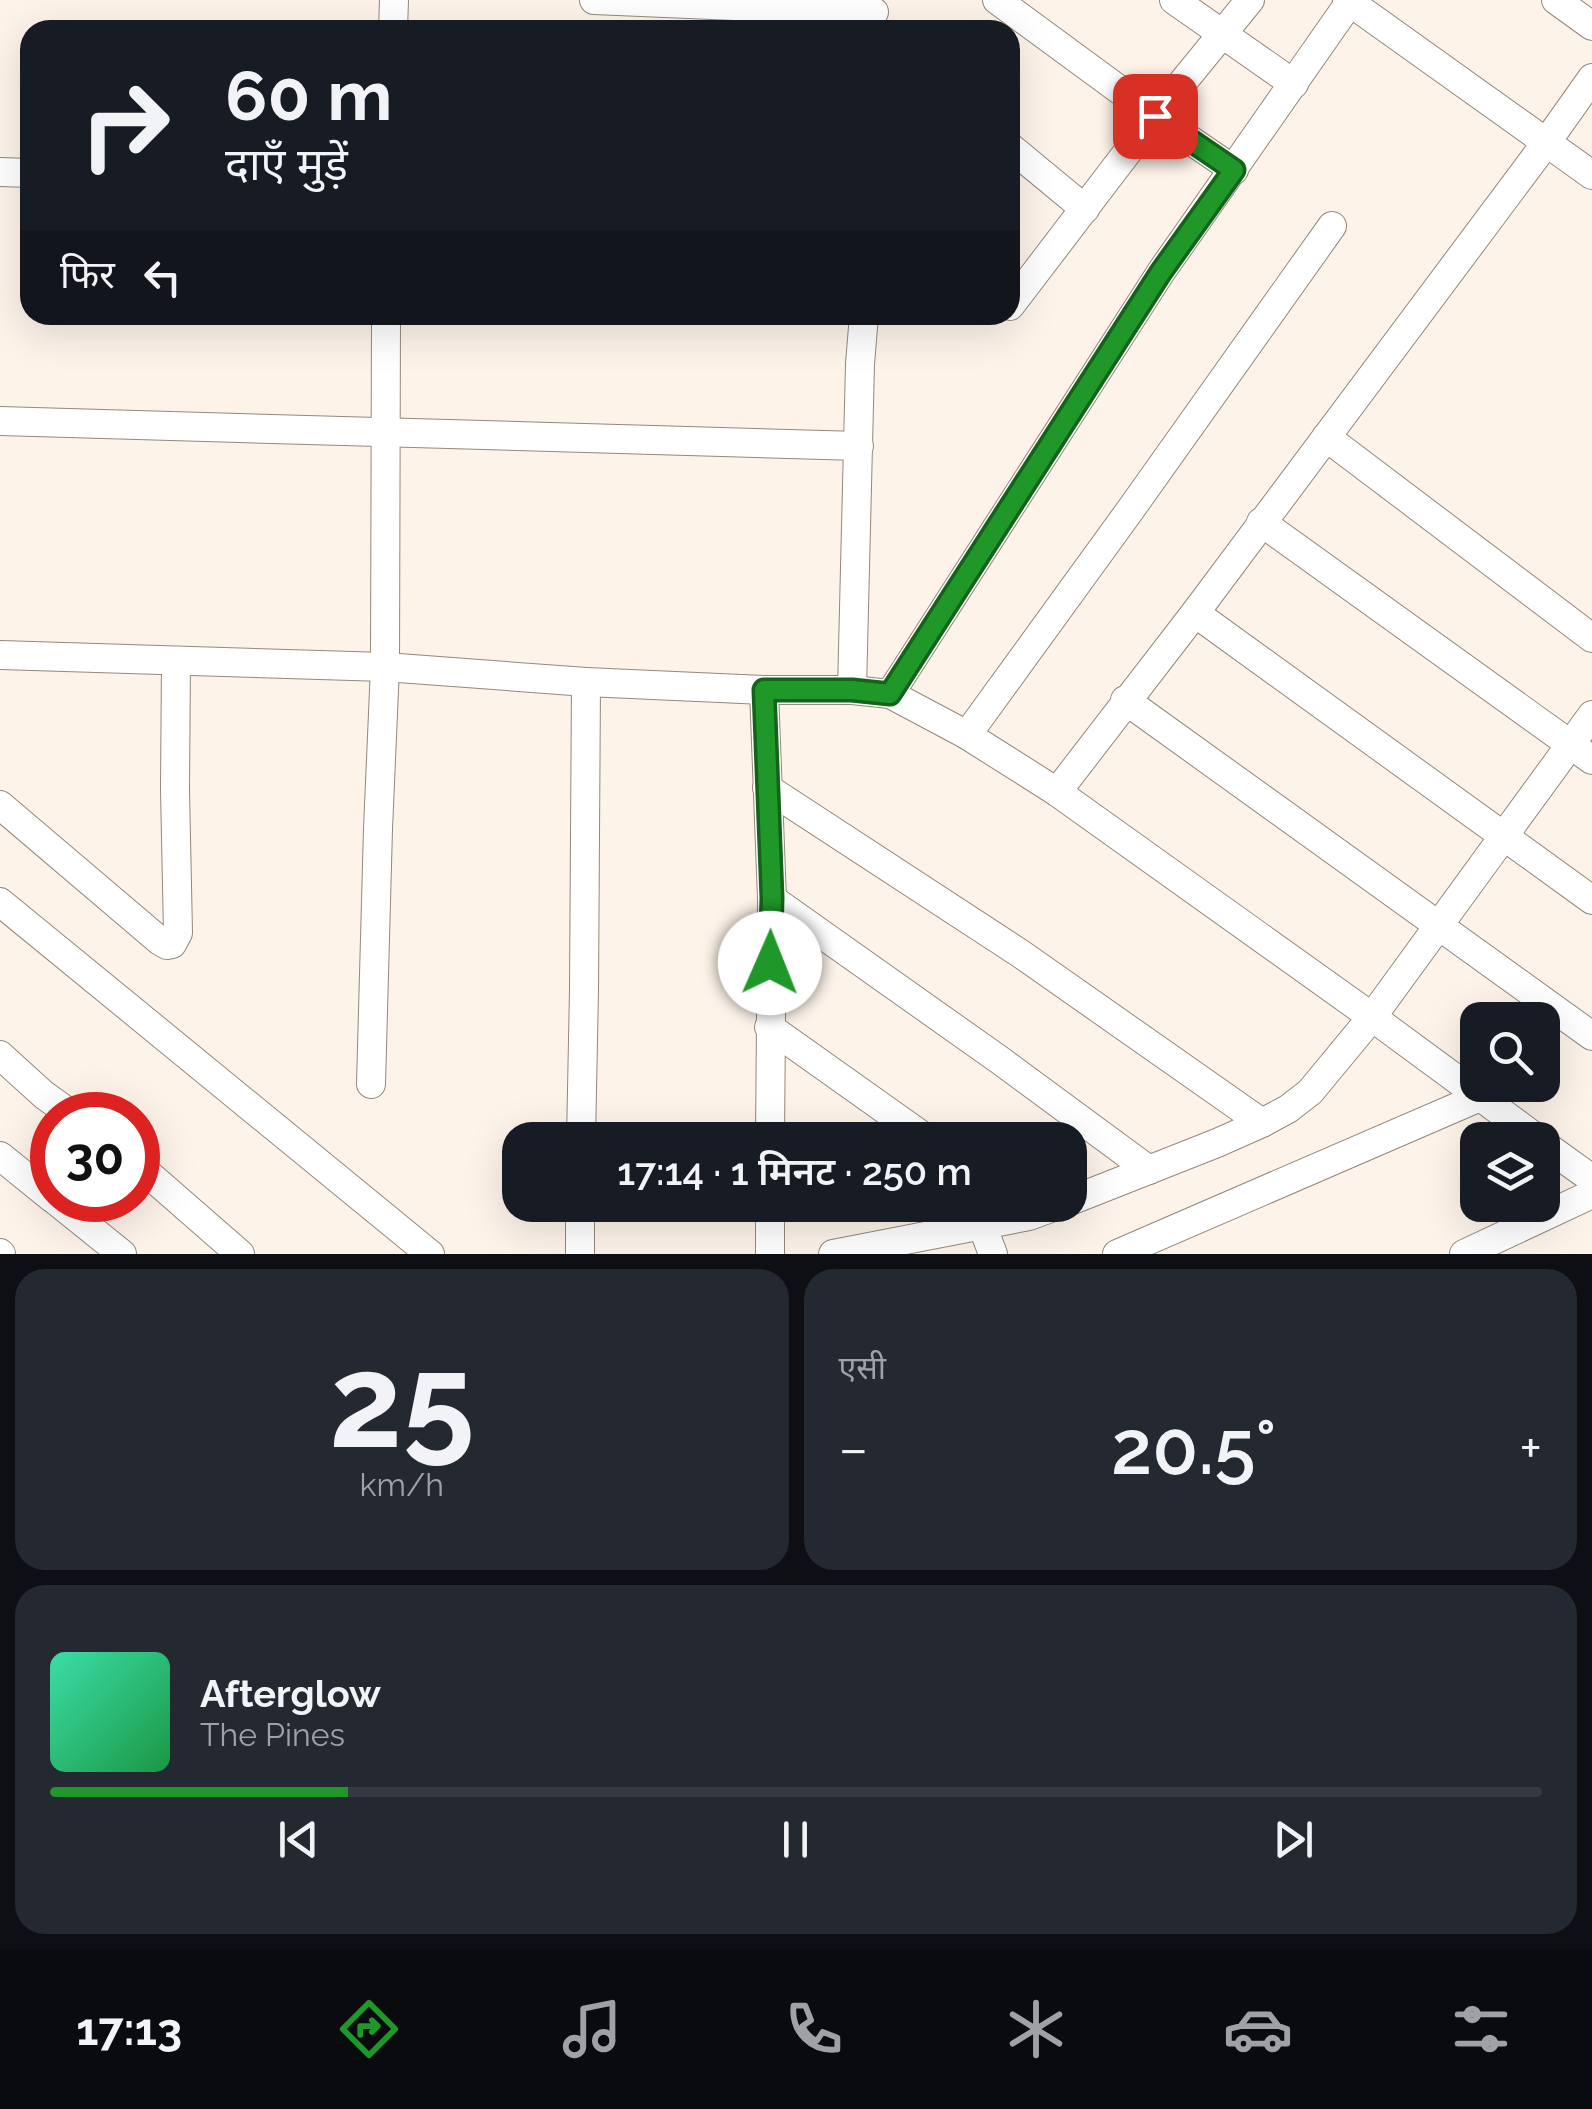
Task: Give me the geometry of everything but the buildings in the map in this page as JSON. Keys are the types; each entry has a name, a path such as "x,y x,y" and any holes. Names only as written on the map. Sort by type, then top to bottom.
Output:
{"street":[{"path":"594,0 874,14"},
{"path":"996,0 1234,170"},
{"path":"1174,0 1294,84"},
{"path":"1020,293 1155,116 1250,0"},
{"path":"1556,0 1592,26"},
{"path":"890,694 1161,272 1349,1 1592,175"},
{"path":"1057,792 1195,613 1592,78"},
{"path":"1020,155 1084,208"},
{"path":"967,735 1332,226"},
{"path":"372,1084 385,667 386,325"},
{"path":"852,690 863,325"},
{"path":"0,421 858,446"},
{"path":"1326,437 1592,638"},
{"path":"1262,522 1581,753"},
{"path":"1195,613 1592,900"},
{"path":"0,655 385,667 586,682 890,694 967,735 1057,792 1460,1082"},
{"path":"0,805 160,941 172,944 178,933 176,662"},
{"path":"581,1122 586,682"},
{"path":"764,690 772,898 770,1122"},
{"path":"1126,700 1592,1036"},
{"path":"1087,1194 1262,1123 1310,1092 1372,1017 1504,834 1581,753 1592,715"},
{"path":"767,788 1021,954 1262,1123"},
{"path":"772,898 1149,1170"},
{"path":"0,902 430,1254"},
{"path":"769,1027 903,1122"},
{"path":"0,1056 42,1092"},
{"path":"1117,1254 1468,1102"},
{"path":"1487,1102 1515,1122"},
{"path":"1560,1155 1592,1179"},
{"path":"0,1156 30,1180"},
{"path":"160,1184 240,1254"},
{"path":"1464,1254 1592,1194"},
{"path":"82,1222 122,1254"},
{"path":"580,1222 580,1254"},
{"path":"770,1222 770,1254"},
{"path":"833,1254 990,1222"},
{"path":"982,1225 993,1254"}],"route":[{"path":"770,963 772,898 764,690 890,694 1161,272 1234,170 1155,116"}]}
